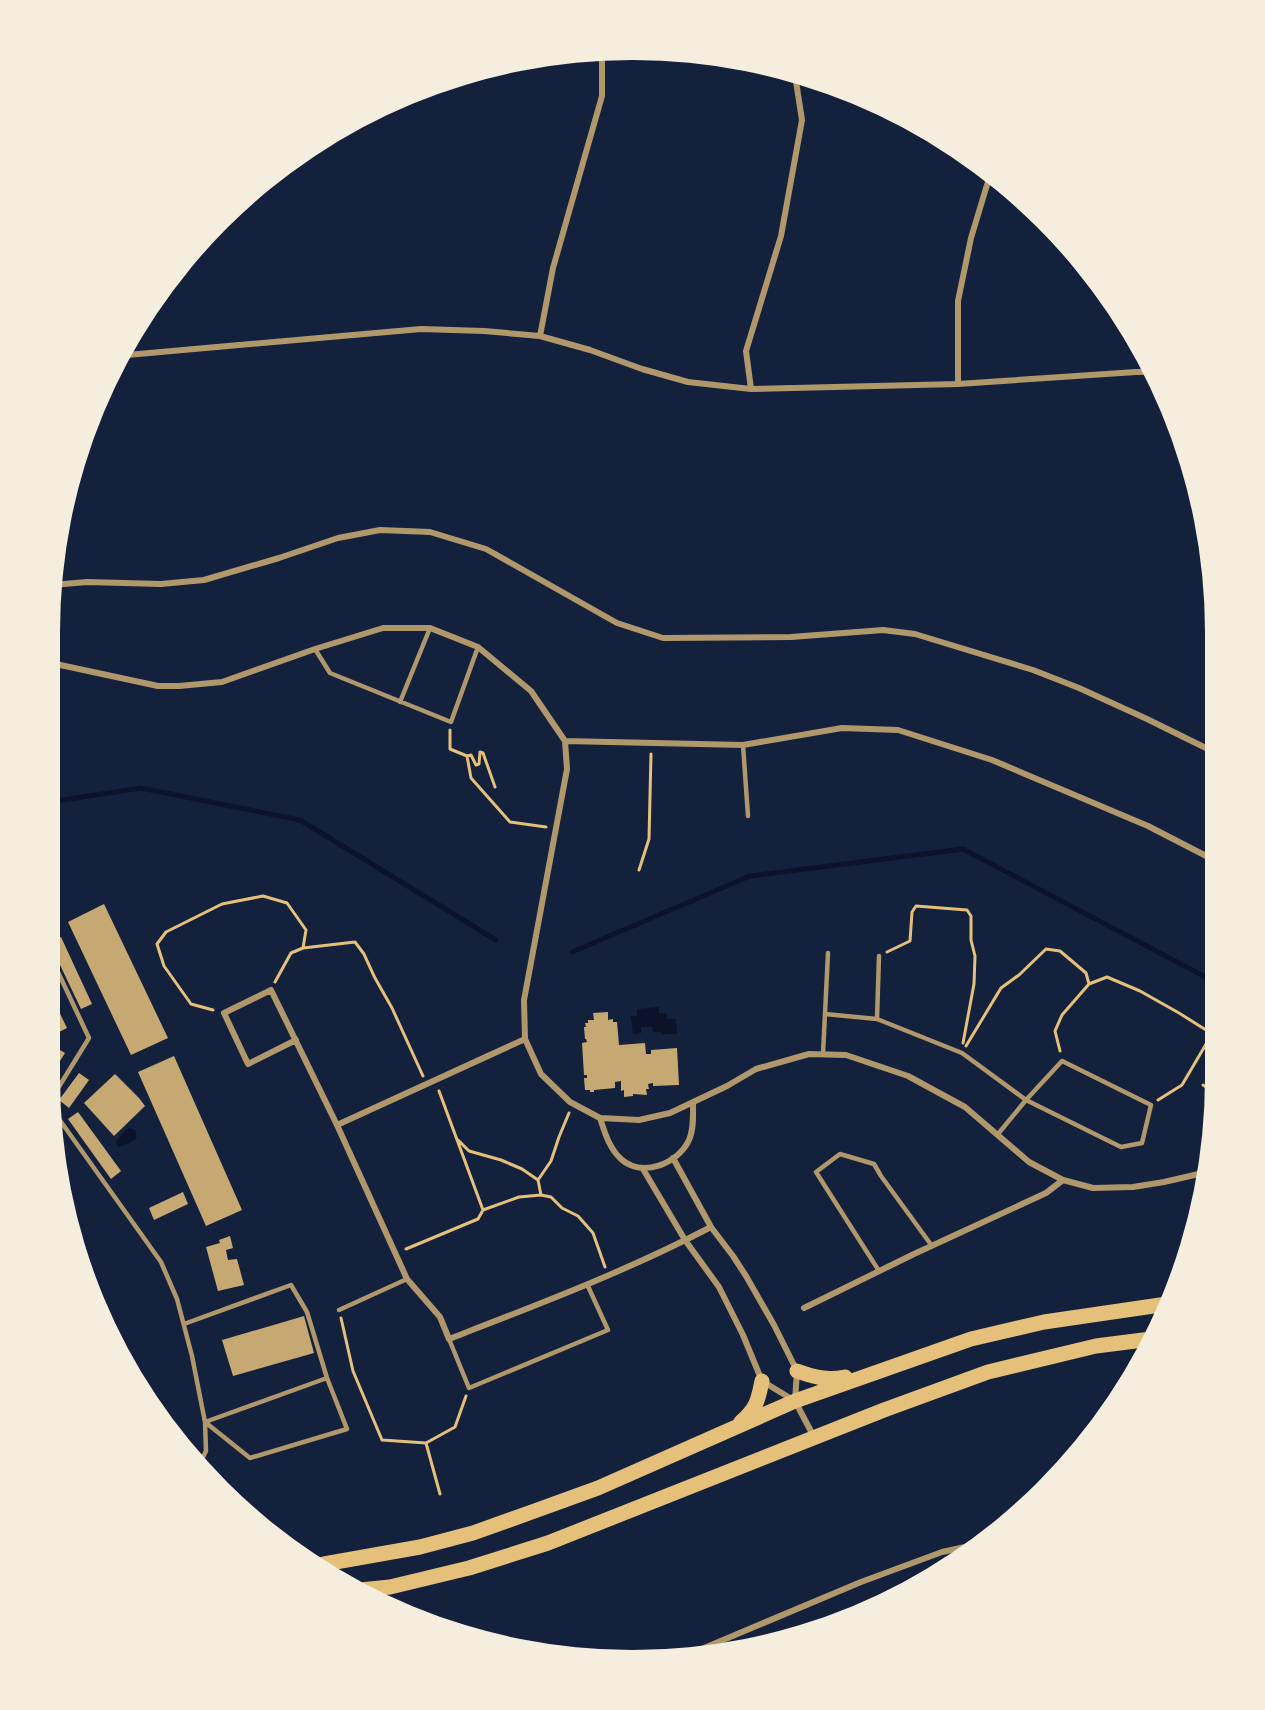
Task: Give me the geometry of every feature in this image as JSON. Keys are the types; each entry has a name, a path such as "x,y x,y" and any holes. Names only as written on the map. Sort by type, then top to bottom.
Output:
{"highway":[{"path":"329,1563 420,1547 473,1533 598,1488 795,1401 971,1339 1033,1324 1157,1305"},
{"path":"375,1589 390,1587 468,1568 548,1543 988,1372 1096,1346 1141,1340"},
{"path":"797,1371 818,1378 838,1379 895,1365"},
{"path":"731,1430 752,1412 758,1402 762,1381"}],"street":[{"path":"540,336 552,267 602,96 602,61"},
{"path":"751,389 746,351 781,236 802,120 796,84"},
{"path":"958,384 958,301 971,238 987,183"},
{"path":"133,353 421,329 484,330 540,336 688,382 751,389 958,384 1142,372"},
{"path":"62,584 87,582 161,584 204,580 338,538 380,530 430,532 486,549 617,623 663,638 791,637 883,630 915,634 1033,670 1147,719 1205,748"},
{"path":"60,665 158,686 222,682 383,628 430,628 478,647 531,691 565,741 567,770 524,1000 525,1039 542,1074 574,1104 600,1118 639,1120 670,1113 727,1086 756,1069 809,1054 846,1055 908,1076 965,1107 1029,1162 1063,1180 1093,1188 1133,1187 1196,1175"},
{"path":"565,741 743,746 842,728 898,730 992,760 1148,826 1205,855"},
{"path":"296,1040 248,1064 224,1013 271,990 296,1040 338,1125 407,1279 440,1317 449,1339 587,1284 711,1227"},
{"path":"338,1125 525,1039"},
{"path":"600,1118 608,1141 620,1158 630,1165 643,1169 659,1166 673,1158 688,1142 693,1129 693,1103"},
{"path":"673,1158 711,1227 746,1276 797,1371 795,1401 814,1438"},
{"path":"643,1169 686,1240 719,1287 743,1335 762,1381 795,1401"},
{"path":"804,1308 1046,1192 1063,1180"},
{"path":"714,1644 861,1582 942,1552 958,1549"}],"lane":[{"path":"400,702 430,628"},
{"path":"315,649 330,673 451,722 478,647"},
{"path":"743,746 748,816"},
{"path":"823,1054 828,953"},
{"path":"877,1019 879,956"},
{"path":"60,977 89,1038 60,1085"},
{"path":"825,1014 877,1019 962,1053 1026,1100 1121,1147 1142,1143 1151,1105 1062,1061 1026,1100 998,1134"},
{"path":"62,1123 161,1262 177,1299 205,1422 206,1451 203,1456"},
{"path":"879,1271 816,1172 840,1154 874,1164 932,1246"},
{"path":"339,1310 407,1279"},
{"path":"449,1339 469,1388 608,1330 587,1284"},
{"path":"184,1324 291,1285 307,1312 327,1378 347,1430 250,1458 205,1422"},
{"path":"205,1422 327,1378"}],"path":[{"path":"451,722 450,749 467,756 471,755 476,765 479,764 480,752 483,753 495,787"},
{"path":"639,870 649,839 651,743"},
{"path":"467,756 471,778 510,822 557,829"},
{"path":"224,1013 190,1004 164,966 157,944 166,932 222,904 262,896 286,903 306,930 303,948"},
{"path":"879,956 910,941 912,912 916,906 967,910 971,916 971,940 975,956 974,984 962,1053"},
{"path":"271,990 291,952 303,948 355,942 364,954 392,1008 427,1085"},
{"path":"962,1053 1001,988 1019,975 1046,949 1060,951 1086,974 1089,984"},
{"path":"1062,1061 1055,1031 1062,1015 1089,984 1107,976 1179,1013 1205,1030"},
{"path":"1151,1105 1182,1085 1205,1048"},
{"path":"435,1081 483,1210"},
{"path":"538,1180 552,1161 559,1137 574,1104"},
{"path":"456,1138 469,1151 522,1169 538,1180 541,1195"},
{"path":"395,1253 478,1219 483,1210 519,1197 541,1195 551,1197 562,1208 578,1216 593,1233 608,1275"},
{"path":"339,1310 353,1371 382,1440 426,1443 455,1427 469,1388"},
{"path":"426,1443 440,1494"}],"water":[{"path":"659,1007 659,1013 666,1013 667,1019 676,1019 677,1034 662,1034 653,1032 652,1027 641,1027 641,1033 633,1034 631,1016 637,1016 637,1009"},
{"path":"129,1128 135,1130 137,1137 130,1143 118,1147 117,1139"}],"building":[{"path":"104,904 168,1038 131,1055 68,922"},
{"path":"60,937 92,1004 81,1009 60,965"},
{"path":"608,1012 608,1020 613,1019 613,1022 617,1022 619,1045 645,1043 646,1054 651,1054 651,1050 677,1048 679,1085 653,1086 653,1083 648,1084 647,1095 633,1094 633,1096 624,1097 624,1090 621,1091 621,1081 615,1082 615,1088 594,1090 594,1092 585,1090 584,1078 587,1078 587,1075 584,1075 582,1043 587,1042 585,1023 588,1023 588,1020 594,1020 593,1013"},
{"path":"60,1014 67,1028 60,1032"},
{"path":"60,1050 65,1053 60,1061"},
{"path":"174,1056 242,1210 206,1226 138,1072"},
{"path":"79,1073 89,1080 69,1108 61,1101 61,1098"},
{"path":"115,1074 145,1106 114,1136 84,1103"},
{"path":"78,1112 121,1171 111,1179 68,1119"},
{"path":"183,1192 188,1204 154,1220 149,1208"},
{"path":"230,1236 233,1248 226,1250 228,1260 237,1259 244,1285 218,1291 206,1247 220,1243 219,1240"},
{"path":"304,1316 314,1353 233,1376 222,1340"}],"waterway":[{"path":"60,800 141,788 300,820 496,940"},
{"path":"572,952 750,876 963,849 1205,977"}]}
